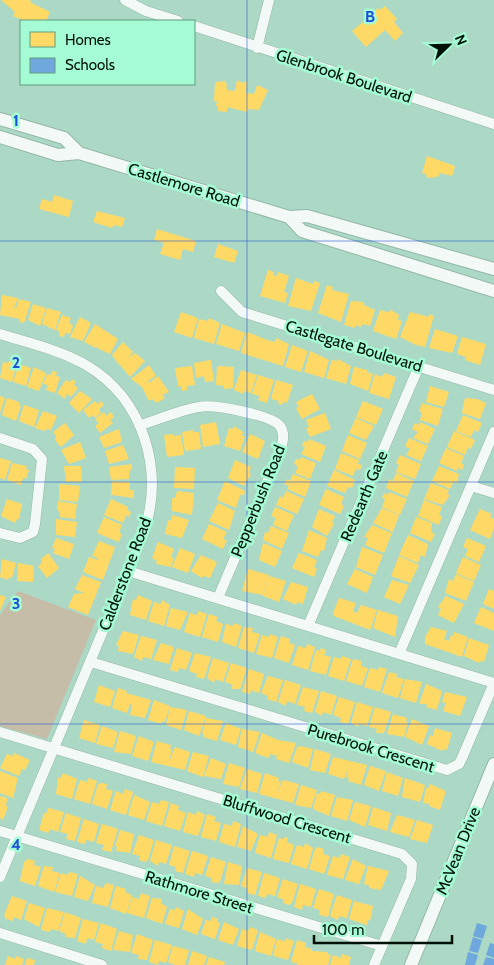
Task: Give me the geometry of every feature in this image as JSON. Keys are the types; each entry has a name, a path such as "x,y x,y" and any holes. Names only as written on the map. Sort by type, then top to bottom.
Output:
{"main road":[{"name":"Castlemore Road","path":"0,119 64,138 79,153"},
{"name":"Castlemore Road","path":"0,137 58,155 79,153 290,217 307,216 494,269"},
{"name":"Castlemore Road","path":"290,217 302,231 494,291"},
{"name":"McVean Drive","path":"411,965 493,768"}],"street":[{"path":"125,0 146,11 175,20"},
{"path":"258,48 270,0"},
{"name":"Glenbrook Boulevard","path":"195,26 494,124"},
{"name":"Castlegate Boulevard","path":"221,291 242,312 494,390"},
{"name":"Calderstone Road","path":"0,334 67,356 93,369 121,395 141,425 151,464 152,497 148,521 0,877"},
{"name":"Redearth Gate","path":"308,626 419,366"},
{"name":"Pepperbush Road","path":"141,425 191,409 212,406 226,407 272,421 280,426 283,432 281,448 218,598"},
{"path":"399,654 494,432"},
{"path":"0,438 33,449 42,459 36,524 33,532 20,538 0,533"},
{"path":"471,486 494,493"},
{"name":"Purebrook Crescent","path":"91,662 447,770 458,764 462,758 494,683 128,571"},
{"name":"Bluffwood Crescent","path":"0,732 402,854 412,864 411,878 374,965"},
{"name":"Rathmore Street","path":"0,831 382,946"},
{"path":"0,933 102,965"}],"shaded area":[{"path":"18,591 96,620 47,739 0,726 0,615"}],"building: Homes":[{"path":"1,0 31,0 30,2 50,12 46,20 23,20 13,16 15,12"},
{"path":"385,6 397,19 394,22 403,33 395,41 385,30 366,47 352,31 363,22 365,24 369,20 367,18 378,8 380,10"},
{"path":"237,80 243,83 247,81 246,93 254,94 257,85 268,90 259,110 248,109 247,112 227,107 227,112 218,111 217,101 214,101 215,82 226,81 227,90 235,91"},
{"path":"427,156 455,166 452,176 440,173 438,177 427,178 426,174 422,173"},
{"path":"54,195 73,201 69,217 39,209 42,199 52,202"},
{"path":"97,211 125,218 122,227 114,225 112,228 93,222"},
{"path":"157,229 196,241 193,252 183,249 180,260 160,254 164,243 154,240"},
{"path":"218,244 238,251 234,263 214,257"},
{"path":"268,270 274,272 273,275 277,276 278,272 289,276 284,292 288,293 285,303 260,296"},
{"path":"296,278 313,284 314,281 320,283 311,311 288,306"},
{"path":"327,285 333,287 332,290 349,294 341,322 318,313"},
{"path":"2,295 18,298 14,308 16,308 19,299 31,302 24,323 19,322 20,319 0,315"},
{"path":"351,301 364,302 364,305 375,310 370,326 362,324 361,327 356,325 355,328 344,325"},
{"path":"33,304 46,308 40,326 28,320"},
{"path":"47,308 61,312 55,330 42,324"},
{"path":"380,310 388,312 391,310 399,315 398,320 402,321 396,339 373,331"},
{"path":"181,312 198,318 192,338 174,332"},
{"path":"410,312 428,318 429,314 434,316 425,347 400,337"},
{"path":"62,315 71,318 69,323 73,325 70,334 65,333 64,337 59,336 60,332 56,330"},
{"path":"80,317 91,323 83,341 70,337"},
{"path":"209,318 220,323 214,344 194,338 199,319 208,321"},
{"path":"95,324 118,339 110,354 97,348 99,344 96,348 84,342"},
{"path":"222,324 245,333 239,351 216,344"},
{"path":"435,329 458,336 452,353 429,348"},
{"path":"247,332 275,342 276,338 289,344 283,366 241,353"},
{"path":"462,337 486,344 480,365 465,360 466,357 457,354"},
{"path":"123,342 133,352 128,358 135,353 145,361 130,377 121,366 124,363 120,366 112,355"},
{"path":"292,345 308,351 301,372 285,367"},
{"path":"310,351 329,360 324,378 304,372"},
{"path":"338,359 351,366 346,384 326,378 332,360 337,361"},
{"path":"211,360 214,381 205,382 204,376 196,378 194,363"},
{"path":"9,361 17,363 12,382 0,378 3,362 8,363"},
{"path":"22,365 31,368 26,386 13,382 18,367 22,368"},
{"path":"149,365 156,376 148,381 149,383 158,376 169,392 162,395 165,398 157,403 152,399 149,401 142,387 131,379"},
{"path":"192,366 195,385 187,386 187,390 182,391 181,386 178,387 175,368"},
{"path":"217,366 234,367 233,388 224,389 224,386 216,385"},
{"path":"34,367 46,373 39,391 27,387"},
{"path":"354,367 367,370 367,372 373,374 368,391 350,384"},
{"path":"241,370 257,375 251,393 244,391 243,394 234,390"},
{"path":"52,371 57,372 56,376 60,377 55,393 46,390 48,385 43,384 47,374 51,375"},
{"path":"384,373 396,377 389,399 369,393 375,374 382,377"},
{"path":"258,375 274,380 267,403 258,400 260,396 252,394"},
{"path":"72,379 76,382 74,385 78,388 71,397 67,394 65,399 57,393 66,380 70,382"},
{"path":"276,380 293,385 287,403 283,402 282,405 278,404 279,401 271,399"},
{"path":"430,386 449,392 444,407 426,402"},
{"path":"80,391 92,399 79,413 69,403"},
{"path":"312,394 320,409 302,419 296,408 299,407 296,402"},
{"path":"0,396 5,398 0,413"},
{"path":"7,398 19,402 21,406 16,421 2,415"},
{"path":"465,398 477,399 486,403 480,419 462,413"},
{"path":"95,401 98,404 101,401 104,405 99,409 101,413 95,418 93,415 89,418 83,410"},
{"path":"363,401 383,409 376,425 356,417"},
{"path":"422,403 443,409 438,426 420,420 422,412 419,411"},
{"path":"24,405 39,410 34,427 19,421"},
{"path":"43,411 57,416 51,430 47,429 44,431 35,428"},
{"path":"104,412 106,416 111,412 114,417 110,420 113,423 100,433 95,426 99,423 95,419"},
{"path":"325,413 331,429 310,437 306,428 309,427 306,420"},
{"path":"463,415 482,423 478,432 474,430 471,437 456,431"},
{"path":"356,418 374,426 366,440 349,433"},
{"path":"216,422 220,444 203,447 200,425"},
{"path":"420,422 435,429 428,444 413,438 418,432 412,429 415,423 419,425"},
{"path":"65,423 74,435 61,447 55,440 56,436 53,432"},
{"path":"234,426 243,432 242,436 245,436 240,451 224,446 229,428 233,429"},
{"path":"119,429 122,442 104,448 99,437"},
{"path":"193,430 193,432 199,432 201,449 185,451 182,432"},
{"path":"454,431 475,440 471,449 468,447 465,455 447,447"},
{"path":"173,434 174,436 181,435 184,455 167,457 164,435"},
{"path":"250,434 265,441 258,459 242,452"},
{"path":"348,435 367,443 360,459 342,451"},
{"path":"409,438 428,446 421,461 406,455 410,449 405,446"},
{"path":"309,439 326,446 320,462 301,454 305,447 302,446 304,441 308,442"},
{"path":"80,442 86,458 69,464 61,450"},
{"path":"123,445 129,459 109,464 105,451"},
{"path":"446,448 464,456 461,463 464,465 462,470 458,468 457,471 439,463"},
{"path":"341,453 359,460 358,464 362,465 360,470 356,469 353,476 335,469"},
{"path":"400,455 421,464 415,479 396,472 399,465 396,463"},
{"path":"301,457 316,463 310,479 295,473 298,466 294,464 296,459 300,460"},
{"path":"0,458 11,461 5,480 0,478"},
{"path":"235,460 251,467 249,473 251,474 244,486 228,478"},
{"path":"12,463 27,466 26,469 29,470 26,479 23,478 21,485 7,480"},
{"path":"132,464 132,470 129,471 129,479 111,480 109,467"},
{"path":"64,466 81,466 82,482 66,482"},
{"path":"439,466 459,474 457,483 454,481 450,489 432,481"},
{"path":"175,467 195,468 194,489 174,488"},
{"path":"334,470 355,480 352,488 348,487 345,493 327,486"},
{"path":"396,473 414,481 407,497 386,488 389,479 393,481"},
{"path":"293,474 311,481 305,497 287,489 289,486 284,484 287,479 290,481"},
{"path":"112,481 130,482 130,490 134,490 134,498 111,495"},
{"path":"225,481 245,491 244,495 240,495 236,508 217,500"},
{"path":"431,483 449,490 447,494 450,495 443,505 424,499"},
{"path":"59,484 80,486 78,502 59,500"},
{"path":"326,489 344,497 341,504 344,506 340,514 319,505"},
{"path":"177,491 194,493 192,515 172,511 172,498 175,498"},
{"path":"286,491 304,499 297,514 276,505 280,496 283,498"},
{"path":"389,492 407,499 400,515 382,507 385,499 382,498 384,493 388,495"},
{"path":"7,499 22,504 19,519 15,523 1,516"},
{"path":"111,499 128,507 127,510 131,512 129,517 126,515 123,523 104,515"},
{"path":"424,500 442,507 439,515 442,516 439,525 418,516"},
{"path":"58,501 77,504 75,519 60,517 60,512 57,510"},
{"path":"218,503 235,511 229,530 209,521"},
{"path":"275,507 294,515 287,531 273,525 276,518 271,516"},
{"path":"382,508 399,515 393,532 373,523"},
{"path":"319,509 335,516 332,522 334,524 327,536 312,527"},
{"path":"480,509 492,514 490,517 494,519 494,528 490,539 470,530"},
{"path":"172,515 189,520 182,538 165,534 168,520 171,521"},
{"path":"104,517 122,525 119,532 122,534 119,542 97,533"},
{"path":"416,517 432,523 431,532 435,534 431,542 410,533"},
{"path":"56,519 77,522 75,537 56,535"},
{"path":"209,524 227,532 223,539 227,540 223,549 202,539"},
{"path":"372,525 392,533 384,553 365,545 368,538 364,537"},
{"path":"271,526 289,533 282,549 263,540 265,532 268,533"},
{"path":"309,530 327,538 324,551 321,550 318,557 302,551"},
{"path":"408,535 428,544 425,557 421,555 418,563 399,555"},
{"path":"56,538 74,544 69,559 53,553 55,549 52,548"},
{"path":"467,538 486,546 479,562 465,556 468,549 463,547"},
{"path":"99,541 115,547 103,580 83,572 89,557 98,560 98,558 92,556"},
{"path":"158,542 174,549 171,557 174,558 171,567 156,564 157,561 152,558"},
{"path":"263,543 282,551 275,567 259,560"},
{"path":"362,547 383,555 375,575 356,567"},
{"path":"180,548 195,554 188,573 172,567"},
{"path":"48,553 59,568 47,578 38,566 42,563 41,559"},
{"path":"299,553 317,560 314,567 317,569 314,577 292,568"},
{"path":"201,555 217,562 210,578 204,576 202,578 191,571"},
{"path":"399,556 419,565 410,583 391,576"},
{"path":"463,557 481,565 474,581 456,573"},
{"path":"2,559 16,563 12,578 9,577 8,580 0,577"},
{"path":"18,563 34,566 33,582 17,581"},
{"path":"248,569 269,575 263,595 242,591"},
{"path":"355,569 373,577 367,593 347,584"},
{"path":"456,574 474,582 466,601 445,593 449,579 453,581"},
{"path":"82,575 101,582 88,615 68,607 74,594 84,593 75,589"},
{"path":"269,576 286,581 279,602 263,596"},
{"path":"392,580 409,585 400,604 384,597"},
{"path":"291,582 308,587 303,604 297,602 296,605 283,599"},
{"path":"489,589 494,591 494,609 483,604"},
{"path":"0,595 6,597 0,611"},
{"path":"138,595 152,601 146,620 130,615 133,599 136,600"},
{"path":"446,596 464,604 454,623 438,615 441,609 438,607"},
{"path":"339,598 356,603 353,611 357,613 361,605 377,610 370,630 334,616 333,613"},
{"path":"162,600 170,605 164,626 148,621 154,602 161,604"},
{"path":"481,607 494,613 494,631 474,623"},
{"path":"171,608 188,612 180,630 166,626"},
{"path":"378,610 398,616 395,637 373,628"},
{"path":"198,611 207,614 200,637 184,632 190,613 197,615"},
{"path":"209,614 218,617 216,621 223,624 218,642 202,637"},
{"path":"234,623 242,626 236,647 222,642 226,624 233,626"},
{"path":"244,627 253,628 252,632 260,634 254,653 238,648"},
{"path":"431,627 447,631 444,639 449,641 454,632 468,637 462,657 425,644 425,637"},
{"path":"123,631 139,635 133,654 118,651 119,646 116,645"},
{"path":"270,634 278,637 272,658 256,654 262,635 269,637"},
{"path":"141,636 157,640 151,659 143,657 142,661 134,657"},
{"path":"281,636 290,639 289,643 295,645 289,663 274,658"},
{"path":"469,638 489,645 484,662 480,661 479,663 464,656"},
{"path":"161,643 174,647 169,664 153,660"},
{"path":"307,644 315,647 308,670 292,665 298,646 306,648"},
{"path":"177,648 192,653 186,670 179,668 178,672 170,670"},
{"path":"321,648 326,650 324,655 331,657 326,675 310,671 316,650 320,651"},
{"path":"195,653 211,657 204,679 196,677 197,674 189,671"},
{"path":"342,656 351,659 344,681 328,676 334,657 341,659"},
{"path":"213,658 229,663 223,682 215,679 214,683 207,678"},
{"path":"353,659 362,661 361,666 368,668 362,686 346,681"},
{"path":"231,663 247,668 240,689 231,689 233,685 225,682"},
{"path":"379,667 387,669 380,692 364,687 370,668 378,670"},
{"path":"249,669 264,674 259,693 251,690 250,694 242,692"},
{"path":"389,672 397,674 396,677 404,679 398,698 382,693"},
{"path":"268,676 283,680 276,702 267,699 268,696 261,693"},
{"path":"405,679 422,682 416,703 400,698"},
{"path":"285,680 301,685 295,704 287,701 286,706 278,702"},
{"path":"426,684 442,691 437,710 426,707 427,704 419,704"},
{"path":"99,685 115,691 110,707 94,702"},
{"path":"303,687 319,691 312,713 304,711 305,707 297,705"},
{"path":"118,688 127,691 126,693 151,700 145,718 130,715 132,705 130,704 127,713 112,708"},
{"path":"321,691 337,696 331,715 323,712 322,716 315,712"},
{"path":"445,692 467,697 460,716 443,711 446,703 442,702"},
{"path":"339,697 355,702 348,724 340,722 341,718 333,715"},
{"path":"154,700 170,706 165,722 162,721 162,724 148,720"},
{"path":"357,702 373,707 367,726 359,724 358,727 351,723"},
{"path":"170,707 187,710 181,730 166,725"},
{"path":"375,707 391,712 384,733 376,733 377,729 369,727"},
{"path":"189,711 206,716 199,736 184,730"},
{"path":"393,714 407,718 406,721 408,722 404,737 387,734"},
{"path":"206,718 223,721 217,741 203,737 204,734 202,733"},
{"path":"412,719 429,726 422,745 405,737"},
{"path":"84,720 100,725 95,743 79,738"},
{"path":"226,723 241,729 236,745 220,740"},
{"path":"102,726 118,732 113,748 96,744"},
{"path":"435,728 452,733 447,750 443,749 442,751 427,744 430,735 433,736"},
{"path":"242,729 260,732 253,752 238,747"},
{"path":"120,731 136,736 131,754 114,752"},
{"path":"262,733 278,740 296,743 289,763 276,759 277,756 270,754 269,758 255,753"},
{"path":"139,736 154,742 148,761 132,756"},
{"path":"157,741 171,745 169,762 175,747 190,752 185,770 151,762"},
{"path":"297,747 313,749 308,768 292,762"},
{"path":"315,749 331,754 325,773 310,770"},
{"path":"193,752 209,756 203,777 187,771"},
{"path":"14,753 30,760 25,770 22,769 19,776 0,768 7,754 13,756"},
{"path":"333,757 367,765 361,785 348,781 349,778 346,777 349,767 344,779 328,774"},
{"path":"211,758 226,764 221,779 204,776"},
{"path":"229,763 245,768 239,787 223,784"},
{"path":"370,766 386,771 379,791 364,785"},
{"path":"247,769 262,774 257,793 240,789"},
{"path":"0,771 18,778 13,798 0,793"},
{"path":"387,772 403,778 398,796 382,791"},
{"path":"63,773 77,779 72,799 56,794 58,777 61,778"},
{"path":"265,773 279,778 278,781 281,782 277,794 283,780 299,784 293,803 259,794"},
{"path":"88,778 97,781 90,804 74,799 80,780 87,782"},
{"path":"405,778 425,785 420,802 402,797"},
{"path":"98,784 107,784 106,789 113,791 107,809 92,804"},
{"path":"430,784 446,791 440,810 429,806 430,804 423,803 426,788 428,789"},
{"path":"301,785 317,790 311,808 295,805"},
{"path":"125,789 133,792 126,815 110,810 116,791 123,794"},
{"path":"321,791 335,795 329,816 313,809 317,793 320,794"},
{"path":"134,795 150,802 144,820 128,815"},
{"path":"0,796 7,798 6,806 8,807 3,820 0,818"},
{"path":"337,797 353,800 347,821 331,816"},
{"path":"161,800 169,802 162,826 146,821 152,802 159,804"},
{"path":"355,802 371,806 365,827 349,820"},
{"path":"171,803 179,806 178,810 186,813 180,831 164,826"},
{"path":"373,807 391,813 387,831 368,825"},
{"path":"48,808 64,812 58,832 50,829 49,833 39,830 44,813 46,814"},
{"path":"197,811 205,815 198,836 183,832 188,812 196,815"},
{"path":"66,813 81,818 75,841 66,839 68,834 60,832"},
{"path":"207,814 216,817 214,821 221,823 216,841 201,837"},
{"path":"397,815 415,820 409,837 390,832"},
{"path":"84,819 99,824 94,842 86,840 85,844 77,842"},
{"path":"417,820 433,825 427,843 410,839"},
{"path":"233,821 241,824 235,847 219,842 224,824 232,826"},
{"path":"102,824 118,829 111,852 102,850 104,845 96,843"},
{"path":"243,826 258,834 251,851 237,847"},
{"path":"120,830 134,834 130,853 116,851 117,847 115,846"},
{"path":"269,832 277,835 271,858 255,853 260,835 268,837"},
{"path":"139,835 154,840 148,860 145,862 139,860 140,856 132,854"},
{"path":"284,837 288,838 287,842 294,845 289,863 273,859 279,838 284,839"},
{"path":"156,840 172,845 166,864 159,862 158,866 150,861"},
{"path":"305,843 313,848 307,869 291,864 297,845 304,847"},
{"path":"174,846 190,851 183,873 175,871 176,867 169,865"},
{"path":"318,847 324,849 323,854 330,856 324,874 309,869 315,849"},
{"path":"192,851 208,856 202,875 195,873 194,877 185,874"},
{"path":"341,854 350,857 343,879 327,875 333,856 340,858"},
{"path":"211,857 226,862 220,882 217,883 211,882 212,878 205,876"},
{"path":"28,859 35,861 34,865 41,867 35,886 20,881 24,862"},
{"path":"353,859 366,866 359,884 345,880"},
{"path":"228,862 242,866 239,885 224,884"},
{"path":"44,866 53,867 52,871 60,873 54,892 38,886"},
{"path":"368,866 389,871 381,890 369,888 370,886 364,884"},
{"path":"247,868 262,872 255,895 247,893 248,889 241,886"},
{"path":"69,872 78,874 72,896 55,892 61,873 68,875"},
{"path":"264,873 280,878 275,896 267,894 266,898 258,896"},
{"path":"80,876 95,885 88,901 74,897"},
{"path":"283,879 298,884 292,903 289,905 283,903 284,900 277,897"},
{"path":"105,883 114,885 108,907 92,903 96,886 104,888"},
{"path":"300,884 316,889 311,907 303,905 302,910 294,907"},
{"path":"116,886 126,889 125,892 132,895 126,914 110,908"},
{"path":"319,889 334,894 328,917 319,915 320,910 313,908"},
{"path":"141,893 150,896 144,918 127,913 132,897 139,899"},
{"path":"337,895 352,900 347,918 339,916 338,920 330,916"},
{"path":"12,896 27,901 21,920 14,917 13,921 6,919 4,915"},
{"path":"152,898 162,899 161,903 167,907 162,924 146,918"},
{"path":"354,901 373,906 370,921 368,920 367,925 349,919"},
{"path":"29,903 45,908 39,927 24,919"},
{"path":"176,907 184,911 179,928 165,924 170,909 175,910"},
{"path":"47,908 64,912 58,931 51,929 50,932 41,930"},
{"path":"188,909 203,919 197,935 182,929"},
{"path":"65,912 81,918 75,938 65,937 66,934 59,931"},
{"path":"212,917 218,919 217,922 220,923 215,939 201,934 206,920 211,921"},
{"path":"83,919 99,923 94,940 87,938 86,944 77,941"},
{"path":"224,922 239,929 233,945 218,940"},
{"path":"101,923 117,929 111,951 102,948 103,944 95,942"},
{"path":"250,927 258,930 252,950 237,946 242,929 248,931"},
{"path":"119,931 133,935 130,952 113,950"},
{"path":"260,932 276,939 271,956 255,951"},
{"path":"137,934 153,940 147,960 138,959 139,955 131,953"},
{"path":"285,938 294,941 288,960 273,956 277,939 285,941"},
{"path":"155,940 172,945 166,963 159,961 158,965 149,962"},
{"path":"297,940 306,943 305,947 312,949 312,951 328,952 327,954 331,955 328,965 297,965 291,962"},
{"path":"173,946 189,950 185,965 175,965 168,962"},
{"path":"192,951 207,956 204,965 188,965"},
{"path":"342,954 351,957 349,965 330,965 333,955 341,958"},
{"path":"8,956 15,959 16,956 24,959 22,965 5,965"},
{"path":"209,957 225,962 224,965 206,965"},
{"path":"27,958 35,960 34,965 25,965"}],"building: Schools":[{"path":"477,923 487,926 483,939 473,936"},
{"path":"473,937 482,940 478,953 469,951"},
{"path":"490,943 494,944 494,958 486,955"},
{"path":"468,952 478,955 475,965 465,965"},
{"path":"486,957 494,959 494,965 483,965"}]}
